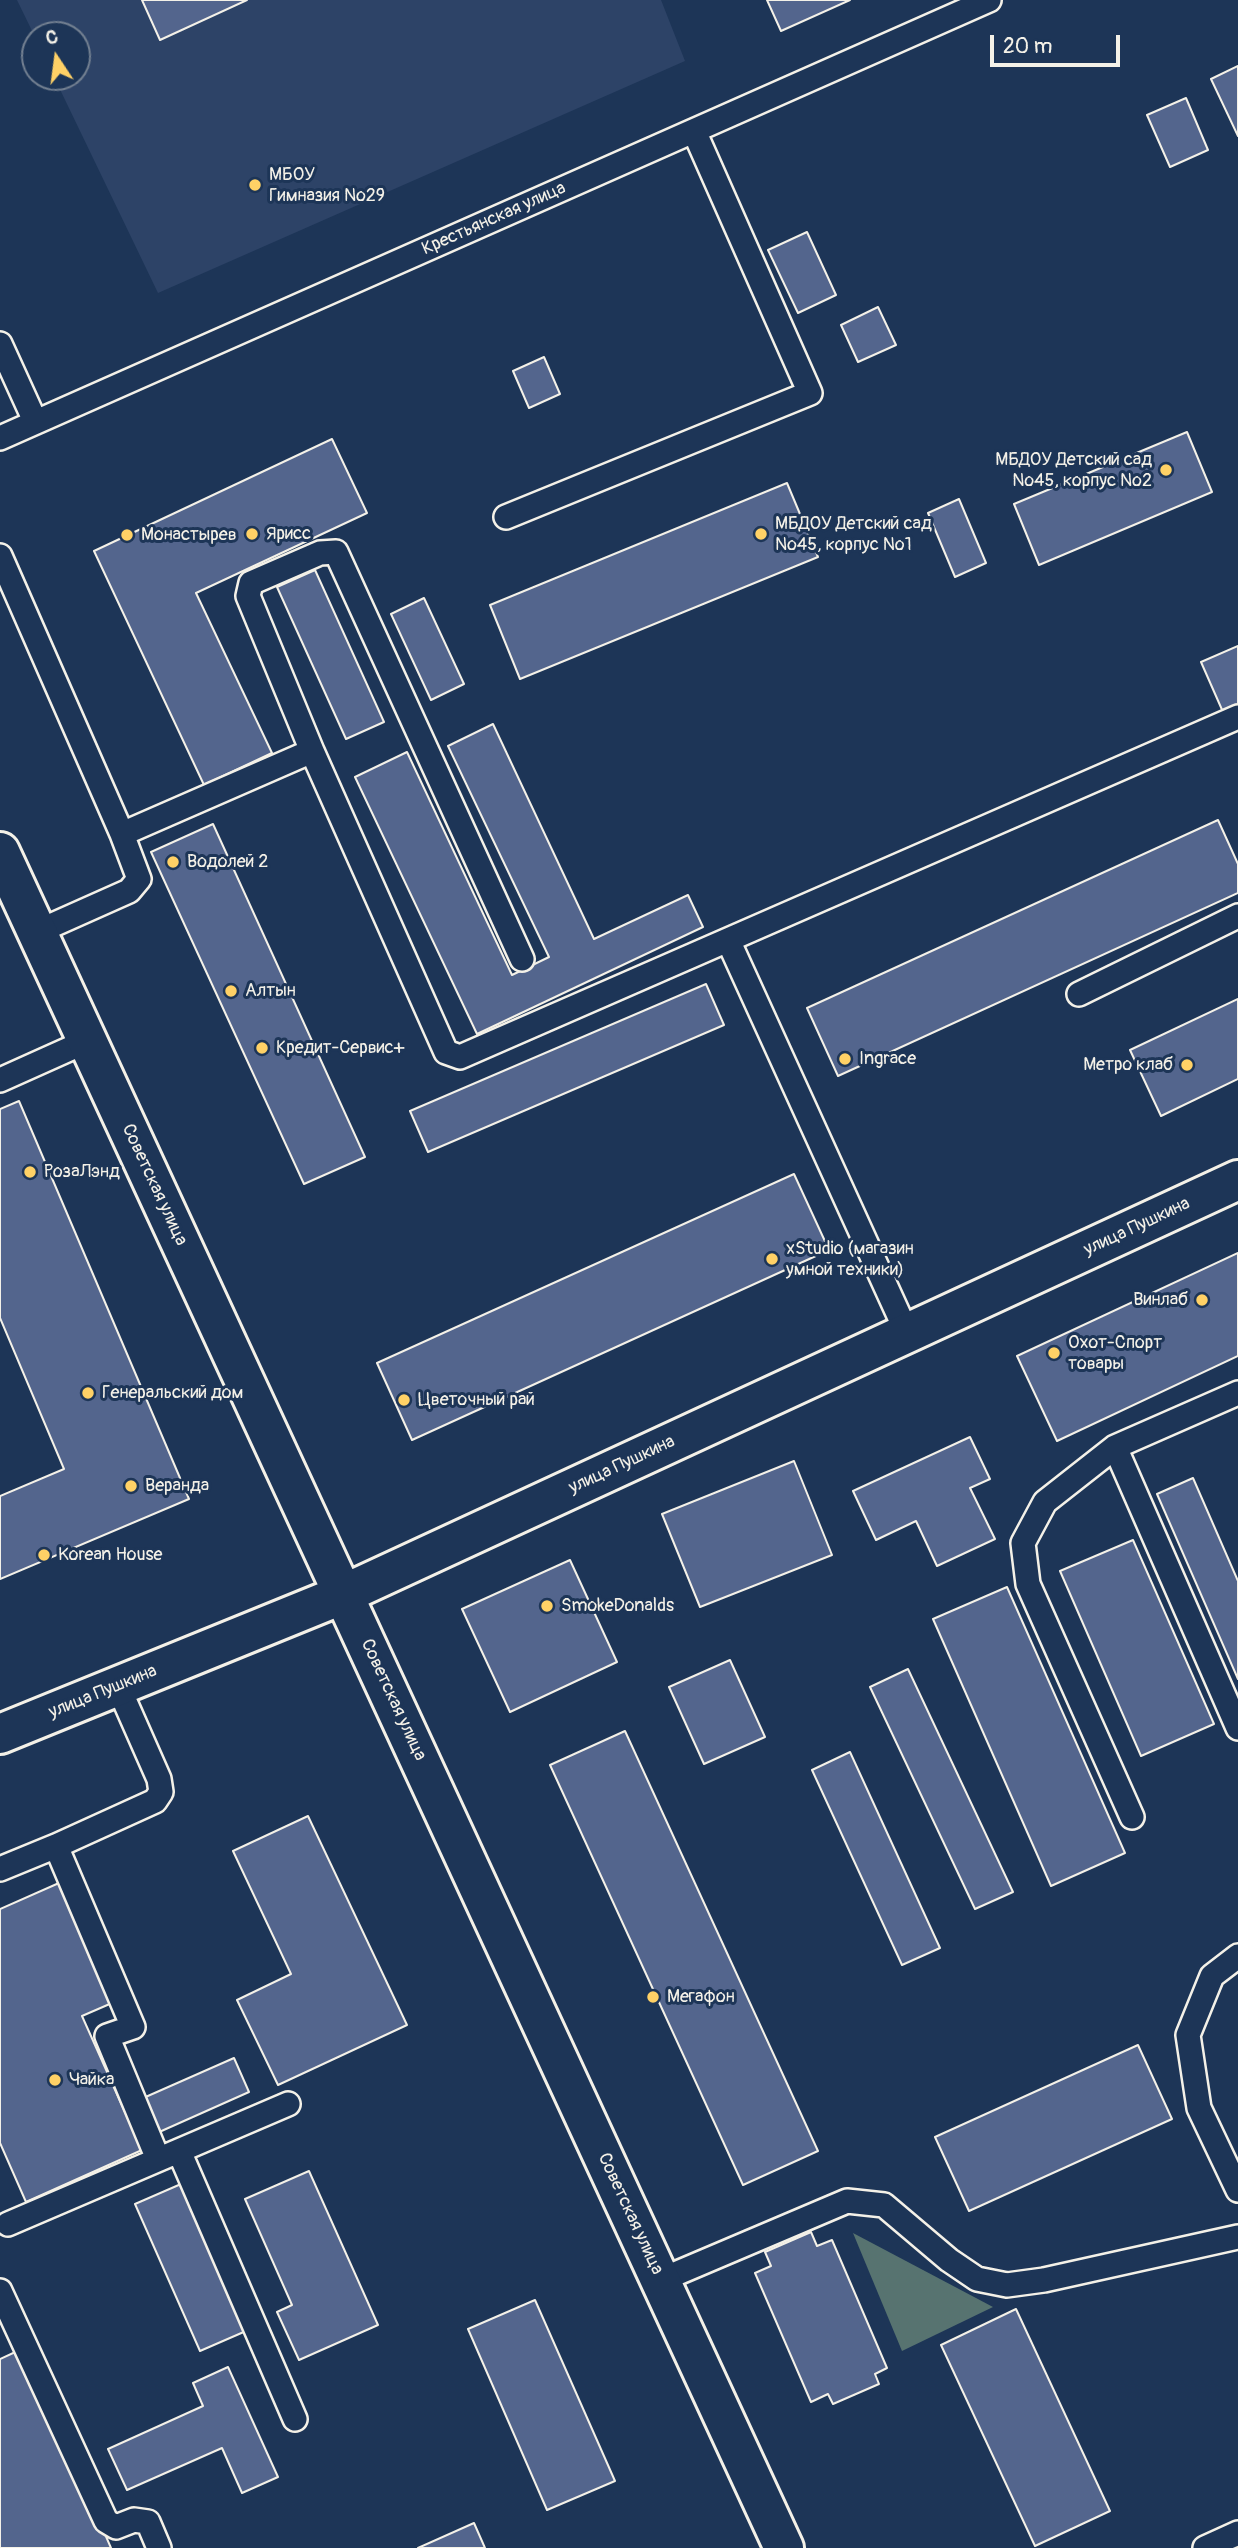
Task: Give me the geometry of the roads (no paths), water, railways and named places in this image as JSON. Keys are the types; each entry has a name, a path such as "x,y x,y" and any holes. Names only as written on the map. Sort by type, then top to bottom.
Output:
{"main road":[{"name":"Советская улица","path":"0,852 784,2548"},
{"name":"улица Пушкина","path":"0,1734 344,1594 1238,1180"}],"lane":[{"name":"Крестьянская улица","path":"0,438 989,0"},
{"path":"506,517 810,393 694,131"},
{"path":"0,344 35,421"},
{"path":"522,959 336,552 320,553 251,583 248,596 312,751 446,1052 460,1057 1238,717"},
{"path":"0,556 122,834 139,879 129,891 37,932"},
{"path":"122,834 312,751"},
{"path":"1079,994 1238,916"},
{"path":"729,940 907,1333"},
{"path":"0,1080 87,1041"},
{"path":"1132,1817 1028,1584 1023,1543 1045,1502 1115,1447 1238,1393"},
{"path":"1115,1447 1238,1728"},
{"path":"0,1869 155,1801 161,1792 159,1779 118,1686"},
{"path":"57,1846 133,2027 107,2036 169,2155 295,2419"},
{"path":"1238,1956 1212,1976 1188,2035 1199,2108 1238,2190"},
{"path":"8,2224 288,2104"},
{"path":"661,2280 846,2201 884,2205 949,2260 977,2279 1007,2286 1238,2237"},
{"path":"0,2291 106,2521 116,2527 134,2520 148,2522 159,2548"},
{"path":"1206,2548 1238,2533"}],"place":[{"name":"МБОУ Гимназия №29","path":"255,185"},
{"name":"МБДОУ Детский сад №45, корпус №2","path":"1166,470"},
{"name":"Ярисс","path":"252,534"},
{"name":"МБДОУ Детский сад №45, корпус №1","path":"761,534"},
{"name":"Монастырев","path":"127,535"},
{"name":"Водолей 2","path":"173,862"},
{"name":"Алтын","path":"231,991"},
{"name":"Кредит-Сервис+","path":"262,1048"},
{"name":"Ingrace","path":"845,1059"},
{"name":"Метро клаб","path":"1187,1065"},
{"name":"РозаЛэнд","path":"30,1172"},
{"name":"xStudio (магазин умной техники)","path":"772,1259"},
{"name":"Винлаб","path":"1202,1300"},
{"name":"Охот-Спорт товары","path":"1054,1353"},
{"name":"Генеральский дом","path":"88,1393"},
{"name":"Цветочный рай","path":"404,1400"},
{"name":"Веранда","path":"131,1486"},
{"name":"Korean House","path":"44,1555"},
{"name":"SmokeDonalds","path":"547,1606"},
{"name":"Мегафон","path":"653,1997"},
{"name":"Чайка","path":"55,2080"}]}
